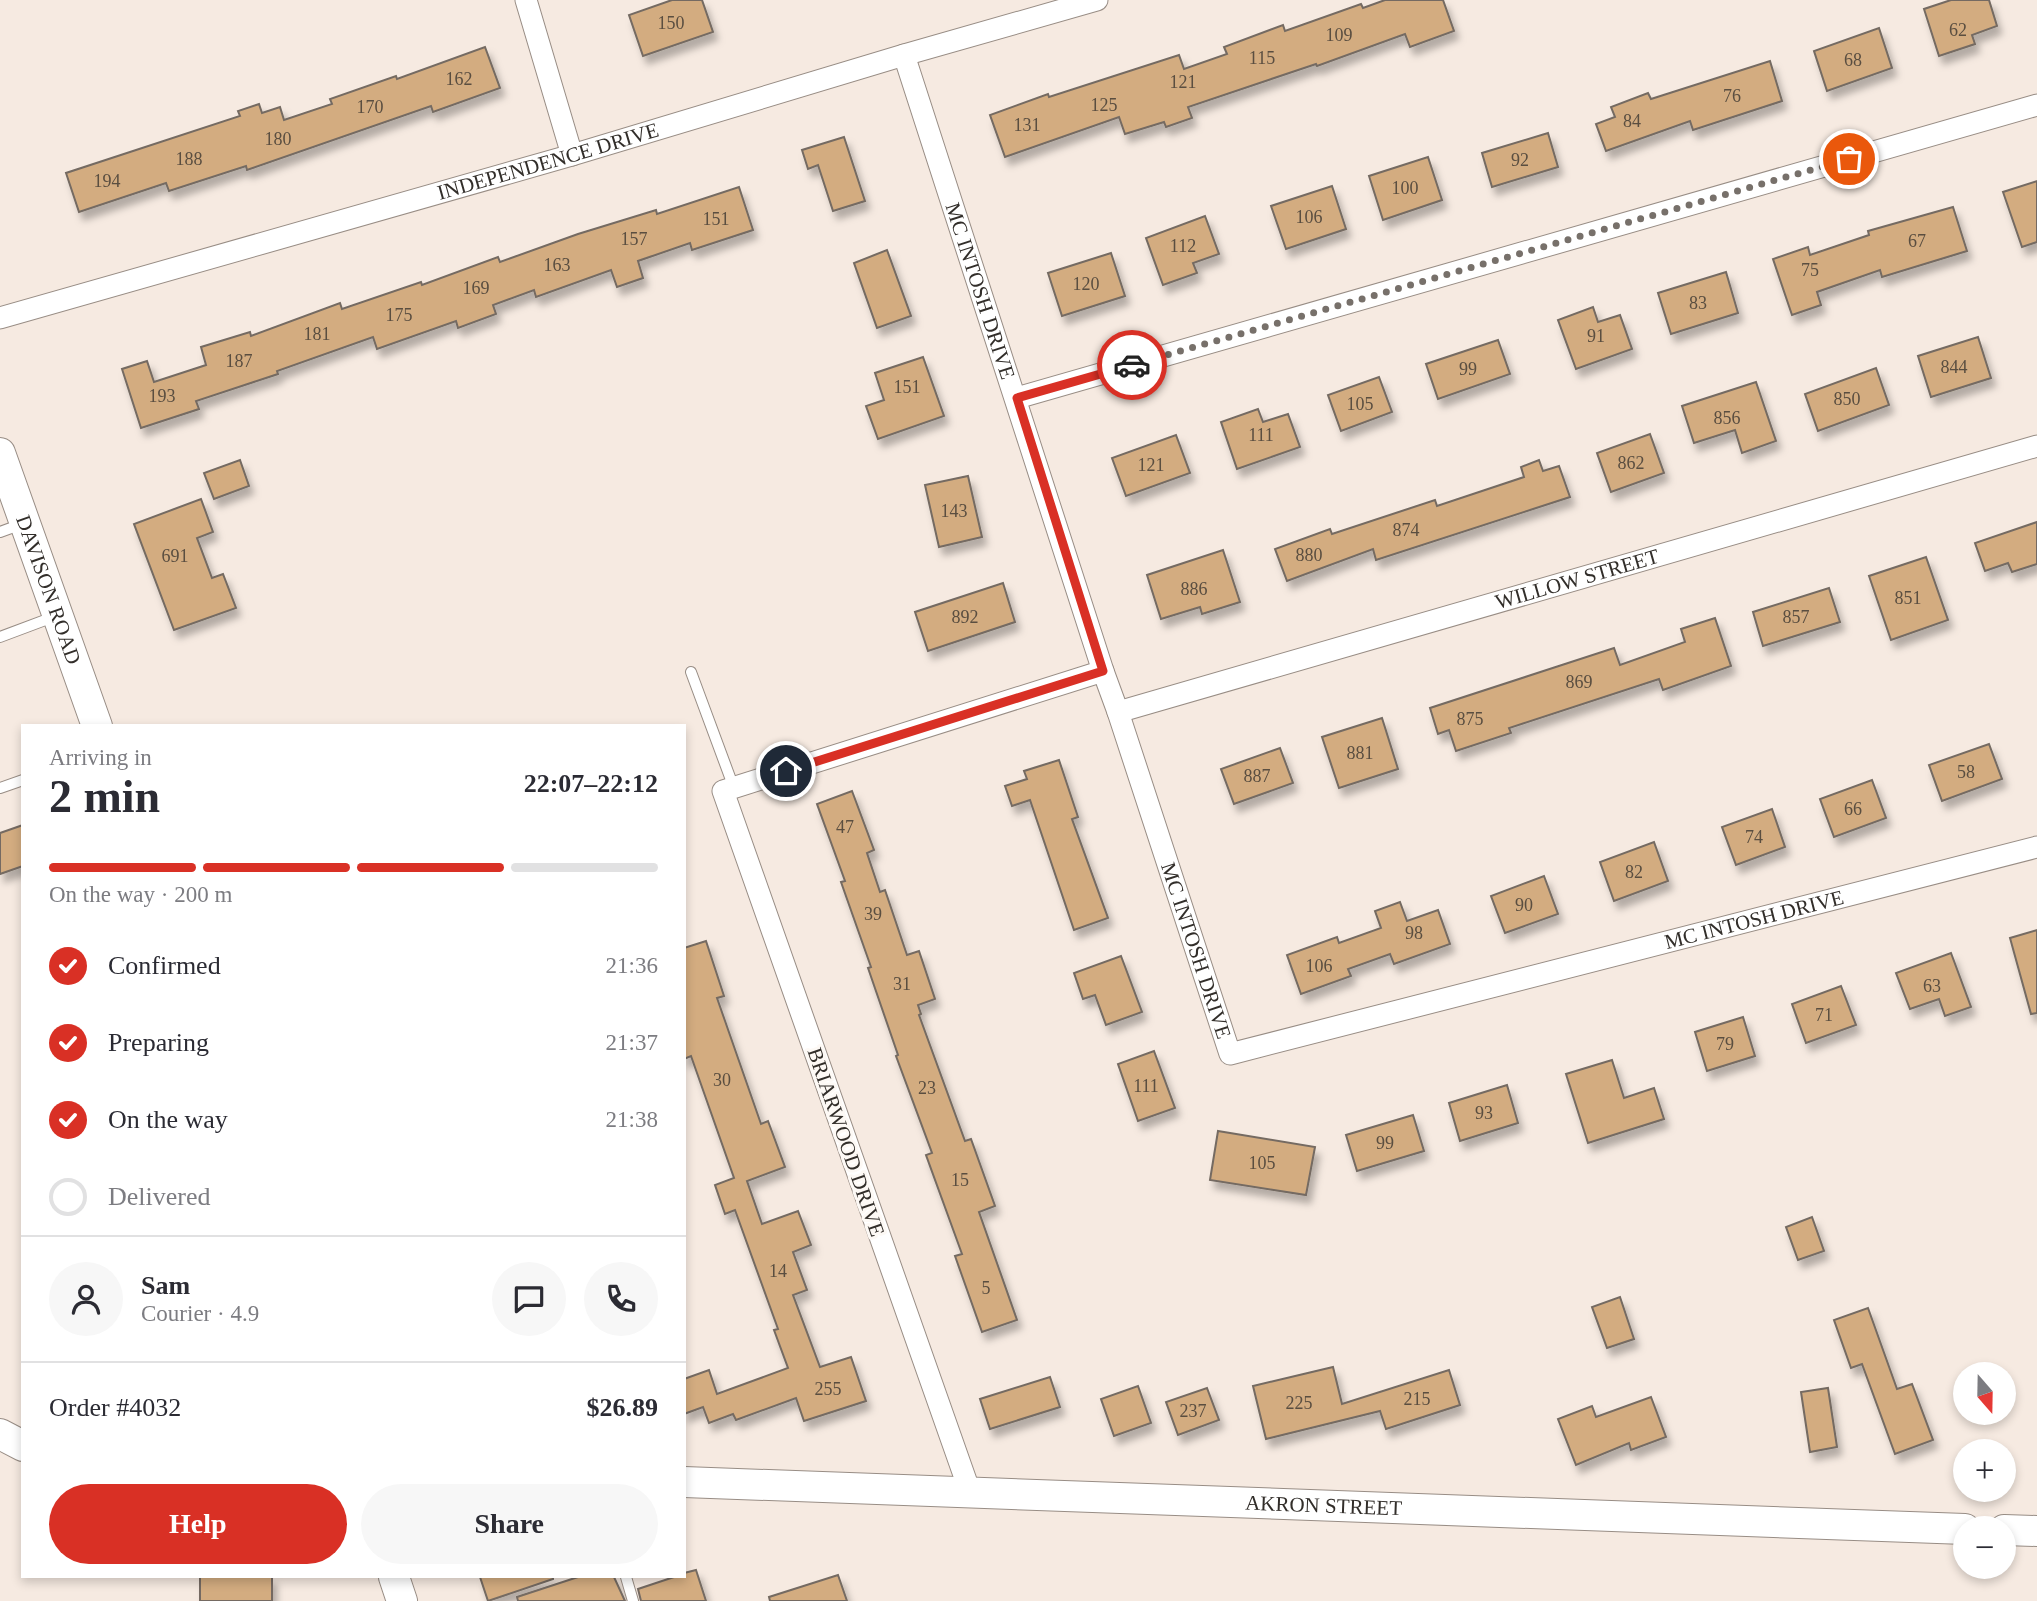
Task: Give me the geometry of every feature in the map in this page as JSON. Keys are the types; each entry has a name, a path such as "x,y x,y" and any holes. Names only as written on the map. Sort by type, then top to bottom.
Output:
{"main road":[{"name":"DAVISON ROAD","path":"0,453 12,528 58,615 96,724"},
{"path":"0,1434 21,1445"},
{"name":"AKRON STREET","path":"686,1482 1953,1529"},
{"path":"2016,1530 2037,1531"},
{"path":"394,1578 402,1601"}],"street":[{"path":"526,0 572,155"},
{"name":"INDEPENDENCE DRIVE","path":"0,318 572,155 1097,0"},
{"name":"MC INTOSH DRIVE","path":"904,55 1230,1054 2037,847"},
{"path":"1017,398 2037,104"},
{"name":"WILLOW STREET","path":"1118,712 2037,446"},
{"path":"728,790 1103,671"},
{"name":"BRIARWOOD DRIVE","path":"728,790 970,1492"}],"lane":[{"path":"0,637 58,615"},
{"path":"691,673 728,790"},
{"path":"0,788 21,781"},
{"path":"626,1578 633,1601"}],"building":[{"path":"672,0 702,0 713,32 643,56 629,15"},
{"path":"1385,0 1443,0 1454,31 1410,47 1405,34 1317,66 1316,64 1188,107 1192,118 1166,127 1164,122 1125,134 1119,117 1005,157 990,115 1048,94 1049,97 1179,55 1184,69 1227,54 1224,47 1283,25 1285,31 1361,4 1363,8"},
{"path":"1951,0 1989,0 1997,26 1972,35 1975,44 1939,56 1924,9"},
{"path":"1879,28 1892,68 1827,91 1814,51"},
{"path":"485,47 500,88 433,112 431,106 247,170 246,166 169,191 166,183 79,212 66,173 240,116 238,111 259,104 262,113 280,107 284,120 332,104 330,99 396,76 397,79"},
{"path":"1770,61 1782,101 1693,130 1690,121 1606,151 1596,124 1615,117 1611,107 1648,93 1651,99"},
{"path":"1548,133 1558,167 1492,187 1482,153"},
{"path":"844,137 865,201 833,211 818,165 808,169 802,150"},
{"path":"1428,157 1442,200 1383,220 1369,176"},
{"path":"2037,181 2037,242 2022,247 2003,192"},
{"path":"1332,186 1346,229 1286,249 1271,206"},
{"path":"739,187 753,230 692,250 690,243 638,261 643,278 617,287 611,270 536,297 534,290 493,305 496,314 458,328 456,321 377,349 373,337 277,371 278,374 196,401 199,409 141,428 122,369 147,361 154,382 206,365 201,347 250,332 251,336 340,303 342,309 421,282 422,285 498,257 500,262 578,234 656,210 657,214"},
{"path":"1953,207 1967,251 1882,277 1880,270 1817,292 1821,305 1792,315 1773,259 1808,247 1810,255 1869,235 1868,231"},
{"path":"1205,216 1219,254 1193,263 1197,273 1163,285 1146,238"},
{"path":"887,250 911,316 877,328 854,263"},
{"path":"1111,253 1125,296 1062,316 1048,273"},
{"path":"1726,272 1738,313 1671,334 1658,293"},
{"path":"1593,307 1598,322 1620,315 1632,349 1576,369 1558,320"},
{"path":"1978,337 1991,378 1931,397 1918,356"},
{"path":"1498,340 1510,374 1438,399 1426,364"},
{"path":"923,357 944,416 878,439 866,406 884,400 875,373"},
{"path":"1876,368 1889,405 1818,431 1805,394"},
{"path":"1379,377 1392,412 1341,431 1328,395"},
{"path":"1756,382 1776,441 1742,453 1735,430 1694,443 1682,406"},
{"path":"1258,409 1263,422 1288,414 1300,447 1237,469 1221,422"},
{"path":"1650,434 1664,473 1611,492 1597,453"},
{"path":"1176,435 1190,473 1126,496 1112,458"},
{"path":"240,460 249,486 214,499 204,473"},
{"path":"1539,460 1543,471 1559,466 1570,497 1376,560 1373,549 1287,581 1275,549 1330,529 1332,534 1435,500 1437,506 1524,477 1521,467"},
{"path":"968,476 982,537 939,547 925,485"},
{"path":"201,499 213,532 197,538 212,578 223,574 236,608 174,630 134,524"},
{"path":"2037,522 2037,564 2012,572 2008,563 1985,571 1975,543"},
{"path":"1223,550 1240,602 1202,614 1200,607 1161,619 1147,575"},
{"path":"1926,557 1948,620 1891,640 1869,576"},
{"path":"1003,583 1015,622 928,651 915,612"},
{"path":"1829,588 1840,622 1763,646 1753,612"},
{"path":"1715,618 1731,666 1663,690 1659,679 1509,728 1511,733 1456,751 1449,730 1438,734 1430,708 1614,648 1620,665 1685,642 1681,629"},
{"path":"1382,718 1398,769 1339,788 1322,737"},
{"path":"1989,744 2002,779 1942,801 1929,765"},
{"path":"1280,748 1293,783 1234,804 1221,769"},
{"path":"1059,760 1078,817 1072,819 1108,918 1074,930 1030,800 1012,806 1005,786 1027,779 1024,771"},
{"path":"1872,780 1886,818 1834,837 1820,799"},
{"path":"852,791 874,850 867,853 880,892 885,890 907,955 919,951 935,999 918,1005 919,1015 965,1141 971,1139 995,1206 979,1212 1017,1320 982,1332 955,1256 962,1254 926,1155 932,1153 896,1056 898,1055 868,968 871,967 841,882 845,881 817,804"},
{"path":"1772,809 1785,847 1736,865 1722,827"},
{"path":"21,826 21,867 0,874 0,833"},
{"path":"1654,842 1668,881 1614,901 1600,862"},
{"path":"1544,876 1558,914 1505,933 1491,896"},
{"path":"1400,902 1407,921 1438,910 1450,944 1394,964 1390,954 1348,969 1351,976 1301,994 1287,955 1337,937 1339,943 1381,928 1375,911"},
{"path":"2037,930 2037,1013 2031,1014 2010,938"},
{"path":"706,941 724,996 717,998 761,1124 768,1121 785,1167 747,1181 762,1224 798,1211 811,1245 793,1252 807,1290 793,1295 820,1367 851,1357 866,1401 804,1421 796,1398 736,1420 733,1414 709,1423 703,1407 686,1413 686,1378 709,1370 717,1394 788,1368 774,1330 778,1329 735,1210 725,1214 715,1185 734,1178 691,1056 686,1058 686,947"},
{"path":"1951,953 1971,1007 1945,1016 1939,999 1910,1009 1896,973"},
{"path":"1121,956 1142,1012 1106,1025 1095,995 1083,999 1074,973"},
{"path":"1841,986 1856,1025 1806,1043 1792,1004"},
{"path":"1743,1017 1755,1056 1707,1071 1695,1032"},
{"path":"1154,1051 1175,1108 1138,1121 1118,1064"},
{"path":"1612,1060 1624,1098 1654,1088 1664,1119 1588,1143 1566,1074"},
{"path":"1507,1085 1518,1123 1460,1141 1449,1103"},
{"path":"1413,1115 1424,1151 1357,1171 1346,1135"},
{"path":"1218,1131 1315,1147 1306,1195 1210,1180"},
{"path":"1812,1217 1824,1251 1798,1260 1786,1227"},
{"path":"1620,1297 1634,1339 1607,1348 1592,1307"},
{"path":"1868,1308 1897,1389 1912,1384 1933,1440 1895,1454 1862,1364 1851,1368 1834,1320"},
{"path":"1333,1367 1342,1404 1449,1370 1460,1405 1386,1429 1380,1411 1266,1439 1253,1386"},
{"path":"1050,1377 1060,1407 990,1429 980,1399"},
{"path":"1138,1386 1151,1423 1114,1436 1101,1399"},
{"path":"1207,1388 1219,1420 1178,1435 1166,1402"},
{"path":"1828,1388 1837,1447 1810,1452 1801,1392"},
{"path":"1651,1397 1666,1437 1631,1450 1629,1443 1576,1465 1558,1419 1592,1406 1596,1417"},
{"path":"696,1570 706,1601 641,1601 638,1589 671,1578 686,1578 686,1572"},
{"path":"838,1575 847,1601 770,1601 769,1597"},
{"path":"200,1578 272,1578 272,1601 200,1601"},
{"path":"480,1578 553,1578 553,1579 488,1601"},
{"path":"575,1578 614,1578 625,1601 518,1601 517,1597"}],"way so far":[{"path":"1132,365 1849,159"}],"route":[{"path":"786,771 1103,671 1017,398 1132,365"}]}
